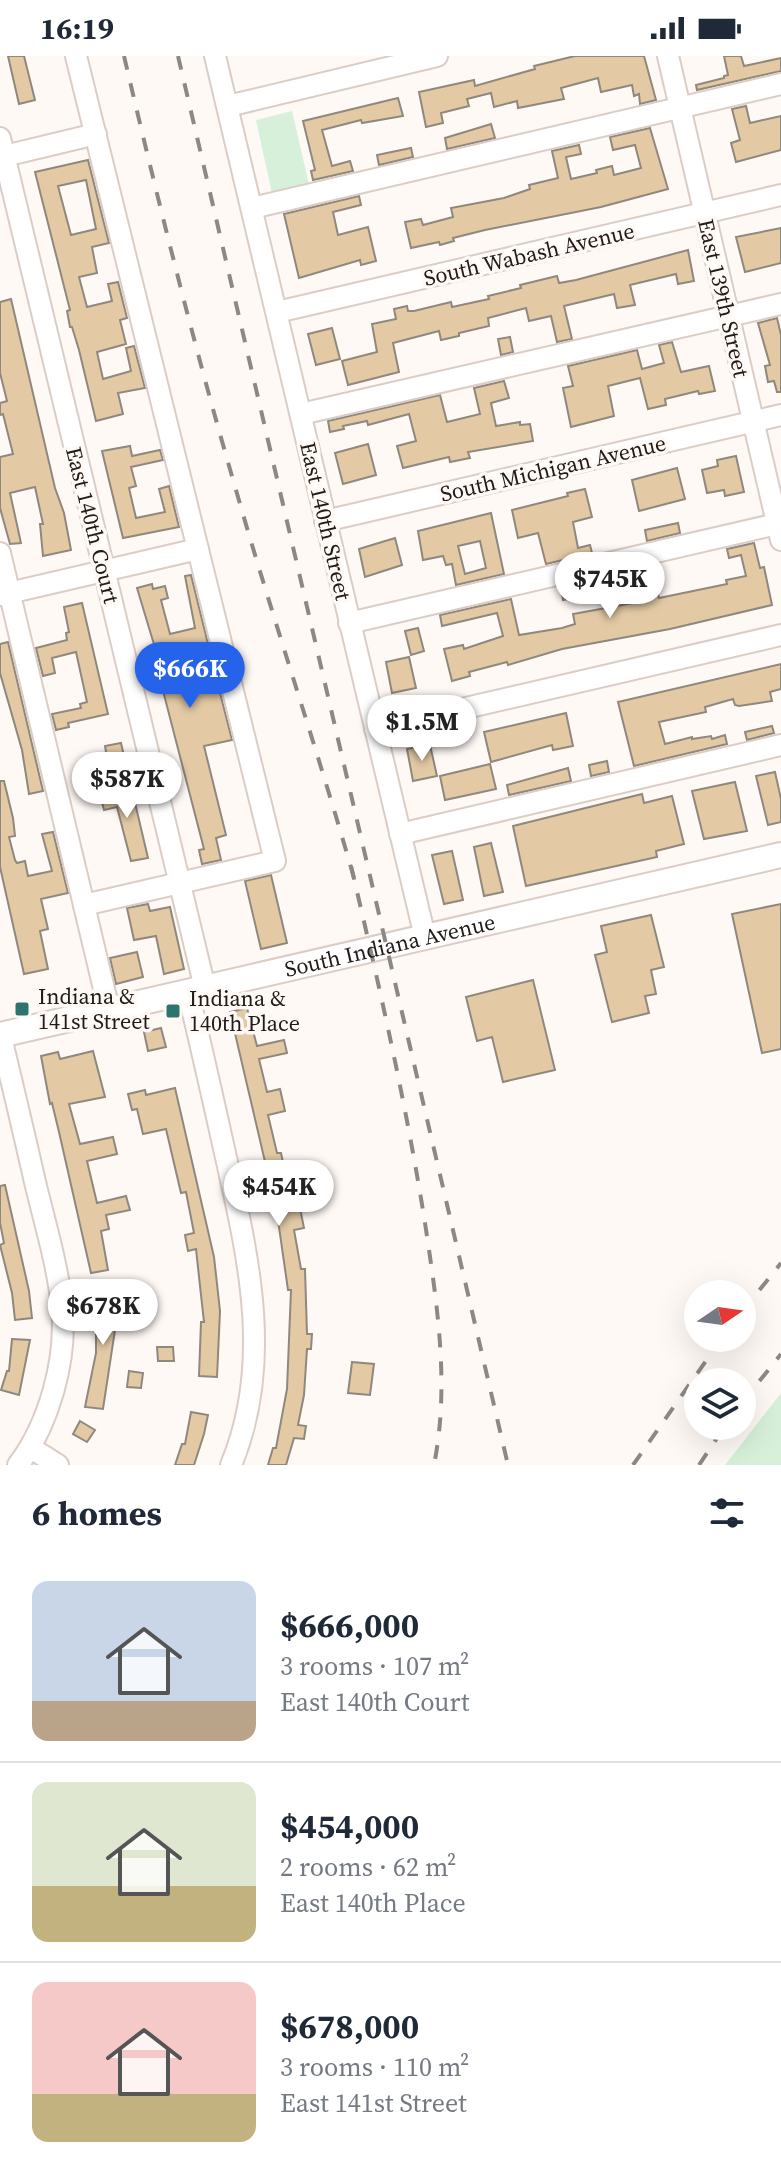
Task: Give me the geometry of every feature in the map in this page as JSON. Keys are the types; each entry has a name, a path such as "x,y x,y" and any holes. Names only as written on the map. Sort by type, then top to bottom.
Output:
{"main road":[{"name":"South Indiana Avenue","path":"0,1034 781,855"}],"street":[{"path":"76,56 275,861 84,905"},
{"name":"East 140th Street","path":"215,56 425,937"},
{"path":"228,106 437,56"},
{"name":"East 139th Street","path":"668,56 780,529"},
{"path":"252,208 781,84"},
{"path":"1,150 96,134"},
{"name":"East 140th Court","path":"1,150 180,883 253,1292 252,1381 231,1465"},
{"name":"South Wabash Avenue","path":"277,312 781,195"},
{"path":"301,414 781,304"},
{"name":"South Michigan Avenue","path":"325,521 781,415"},
{"path":"349,623 780,529"},
{"path":"5,594 198,549"},
{"path":"0,553 5,594 109,1010"},
{"path":"375,729 781,635"},
{"path":"400,834 781,745"},
{"path":"0,1034 54,1259 62,1309 62,1339 56,1378 24,1457 58,1465"}],"green space":[{"path":"292,111 310,189 273,198 256,120"},
{"path":"781,1393 781,1465 725,1465 744,1440 756,1440 756,1425"}],"building":[{"path":"8,56 24,56 35,100 19,104"},
{"path":"575,56 644,56 656,100 640,104 639,94 634,96 632,85 601,92 598,78 561,88 564,99 518,108 517,101 494,107 491,93 467,99 469,106 441,113 443,123 426,127 419,92 474,80 475,86"},
{"path":"724,56 741,56 744,66 781,58 781,71 697,90 696,85 728,75"},
{"path":"398,98 403,116 362,123 361,120 322,130 332,166 350,161 353,171 313,180 311,171 315,170 303,121"},
{"path":"746,106 750,123 781,116 781,150 736,162 731,143 740,140 732,109"},
{"path":"491,124 495,138 447,149 445,138"},
{"path":"650,128 668,189 601,207 485,230 453,238 454,241 440,245 439,242 411,248 405,222 421,219 423,225 453,217 451,208 504,198 530,189 529,185 558,178 552,151 579,145 581,154 566,157 571,179 612,166 614,175 641,168 635,145 613,150 610,137"},
{"path":"411,148 413,157 379,165 377,155"},
{"path":"88,160 109,243 92,247 97,273 79,277 87,307 112,301 108,284 118,282 127,318 120,320 126,344 97,352 103,379 131,371 126,348 134,346 145,388 118,393 123,414 96,421 79,350 70,327 67,311 70,310 35,172","holes":["86,180 96,229 71,235 58,186"]},
{"path":"359,196 361,205 333,212 338,235 368,227 376,261 361,265 360,260 299,278 284,214"},
{"path":"781,228 781,263 745,272 736,237"},
{"path":"688,250 694,281 678,284 676,274 630,285 635,305 617,308 614,294 564,306 572,339 557,342 551,316 529,321 526,308 488,318 489,326 459,333 459,336 441,340 439,331 393,343 399,372 348,385 342,361 377,352 372,324 396,319 394,309 407,306 408,311 414,311 451,302 452,307 489,299 488,296 521,288 520,285 557,276 559,283 576,280"},
{"path":"11,299 71,550 43,556 40,524 43,524 35,487 10,493 21,543 10,544 0,508 0,457 13,454 3,414 0,415 0,403 7,401 0,373 0,302"},
{"path":"777,318 781,335 781,392 777,392 774,381 768,382 765,366 770,365 758,323"},
{"path":"332,328 340,359 316,365 308,334"},
{"path":"510,337 513,352 501,355 498,339"},
{"path":"672,342 681,372 709,366 715,391 699,394 698,391 665,399 666,405 648,409 640,378 608,386 614,416 571,427 563,388 573,386 568,366 637,350 642,369 664,363 659,345"},
{"path":"504,381 509,398 491,403 496,426 520,422 520,425 530,424 533,441 468,452 470,458 450,462 449,457 403,468 397,446 416,441 409,414 368,425 367,421 343,426 344,429 330,432 328,421 440,395 447,422 480,414 474,388"},
{"path":"368,444 376,475 343,484 335,453"},
{"path":"130,446 132,456 160,450 163,460 131,467 136,486 129,488 136,518 165,512 159,489 169,486 179,527 123,538 102,451"},
{"path":"736,456 744,492 725,496 724,490 707,493 702,470 718,466 717,460"},
{"path":"677,468 685,499 639,511 632,480"},
{"path":"585,489 592,517 573,522 578,548 590,545 592,553 546,564 538,533 518,538 512,510"},
{"path":"491,513 504,574 456,585 452,564 446,565 443,556 423,560 418,531","holes":["480,541 486,568 465,574 458,546"]},
{"path":"678,523 680,533 647,541 645,530"},
{"path":"395,538 402,565 365,577 359,549"},
{"path":"754,543 760,568 764,567 772,605 670,629 562,649 508,665 507,662 469,672 470,676 452,681 444,649 463,645 464,649 503,636 497,613 442,626 440,615 511,599 519,635 562,628 575,624 573,614 644,601 642,594 657,591 659,598 727,584 726,580 746,576 741,555 729,558 727,549"},
{"path":"191,575 208,644 187,648 195,678 215,673 232,740 204,746 226,835 216,838 221,860 202,864 199,850 204,849 162,687 165,686 159,661 137,588 152,584 153,589 165,586 168,598 161,600 170,634 195,628 185,576"},
{"path":"576,584 578,597 563,600 561,587"},
{"path":"82,603 108,714 68,723 69,727 56,730 52,714 81,708 80,704 87,702 76,652 52,658 55,673 43,676 36,648 67,640 66,633 69,632 64,607"},
{"path":"418,628 424,651 411,655 405,631"},
{"path":"8,642 43,791 29,794 22,750 0,673 0,644"},
{"path":"409,657 416,688 392,693 386,662"},
{"path":"781,664 781,689 770,692 772,701 739,706 733,699 705,707 706,712 659,722 665,744 692,737 711,736 712,739 725,735 727,744 634,766 618,702"},
{"path":"566,713 573,746 553,750 552,745 491,762 484,732"},
{"path":"772,726 774,733 747,740 745,732"},
{"path":"121,743 125,760 108,764 105,746"},
{"path":"430,745 437,776 413,781 407,749"},
{"path":"607,761 609,772 591,776 589,765"},
{"path":"490,764 496,789 445,800 440,776"},
{"path":"568,768 571,781 509,795 507,785"},
{"path":"775,772 781,799 781,822 768,825 756,776"},
{"path":"0,781 4,781 13,818 15,836 9,837 15,860 17,863 25,861 28,876 52,871 42,834 53,832 68,893 41,899 48,929 40,931 48,969 24,974 0,867"},
{"path":"735,782 747,831 704,839 692,791"},
{"path":"131,786 148,858 131,861 117,807 104,810 100,794"},
{"path":"642,794 644,803 672,796 684,844 656,851 657,857 526,886 513,826"},
{"path":"491,843 503,892 484,896 474,847"},
{"path":"452,851 463,900 444,904 432,855"},
{"path":"271,875 287,943 261,949 245,881"},
{"path":"148,904 150,911 170,907 184,969 164,974 156,936 134,940 127,908"},
{"path":"781,904 781,1049 762,1053 732,914"},
{"path":"651,915 664,967 651,970 656,994 645,996 649,1013 612,1022 595,955 607,952 601,926"},
{"path":"137,952 143,977 116,984 110,958"},
{"path":"533,980 555,1070 503,1082 492,1037 477,1041 466,997"},
{"path":"247,1008 257,1046 284,1040 287,1053 259,1059 267,1092 280,1089 285,1111 268,1115 277,1153 281,1153 293,1209 300,1208 304,1228 294,1230 301,1269 305,1269 307,1334 312,1334 311,1349 307,1349 304,1395 298,1425 306,1426 304,1439 294,1438 286,1465 268,1465 273,1448 276,1448 287,1389 291,1290 288,1290 277,1213 230,1012"},
{"path":"161,1028 166,1047 148,1051 144,1032"},
{"path":"93,1051 105,1097 69,1104 80,1144 113,1137 117,1154 87,1161 97,1203 126,1196 130,1210 106,1215 109,1229 101,1231 108,1270 91,1273 41,1056 58,1052 60,1059"},
{"path":"175,1088 214,1257 220,1311 217,1377 199,1376 201,1322 204,1322 196,1249 188,1251 185,1235 194,1233 186,1192 181,1193 166,1129 143,1134 137,1109 132,1110 128,1094 145,1090 146,1095"},
{"path":"5,1185 29,1291 32,1318 15,1320 0,1245 4,1243 0,1223 0,1186"},
{"path":"116,1288 120,1302 114,1304 115,1330 103,1409 85,1407 96,1353 96,1310 92,1295"},
{"path":"12,1339 30,1340 19,1395 1,1390 9,1371"},
{"path":"157,1347 173,1347 174,1361 158,1361"},
{"path":"352,1362 374,1364 370,1395 348,1393"},
{"path":"129,1371 143,1373 141,1388 127,1387"},
{"path":"191,1412 208,1415 204,1434 194,1465 175,1465 182,1444 185,1444"},
{"path":"80,1421 95,1430 87,1442 73,1434"}],"railway":[{"path":"124,56 221,436 354,878"},
{"path":"178,56 508,1465"},
{"path":"351,866 401,1089 434,1283 441,1374 439,1435 434,1465"},
{"path":"756,1294 781,1263"},
{"path":"633,1465 712,1352"},
{"path":"756,1385 781,1354"},
{"path":"699,1465 716,1440"}],"place":[{"name":"Indiana & 141st Street","path":"22,1009"},
{"name":"Indiana & 140th Place","path":"173,1011"}]}
